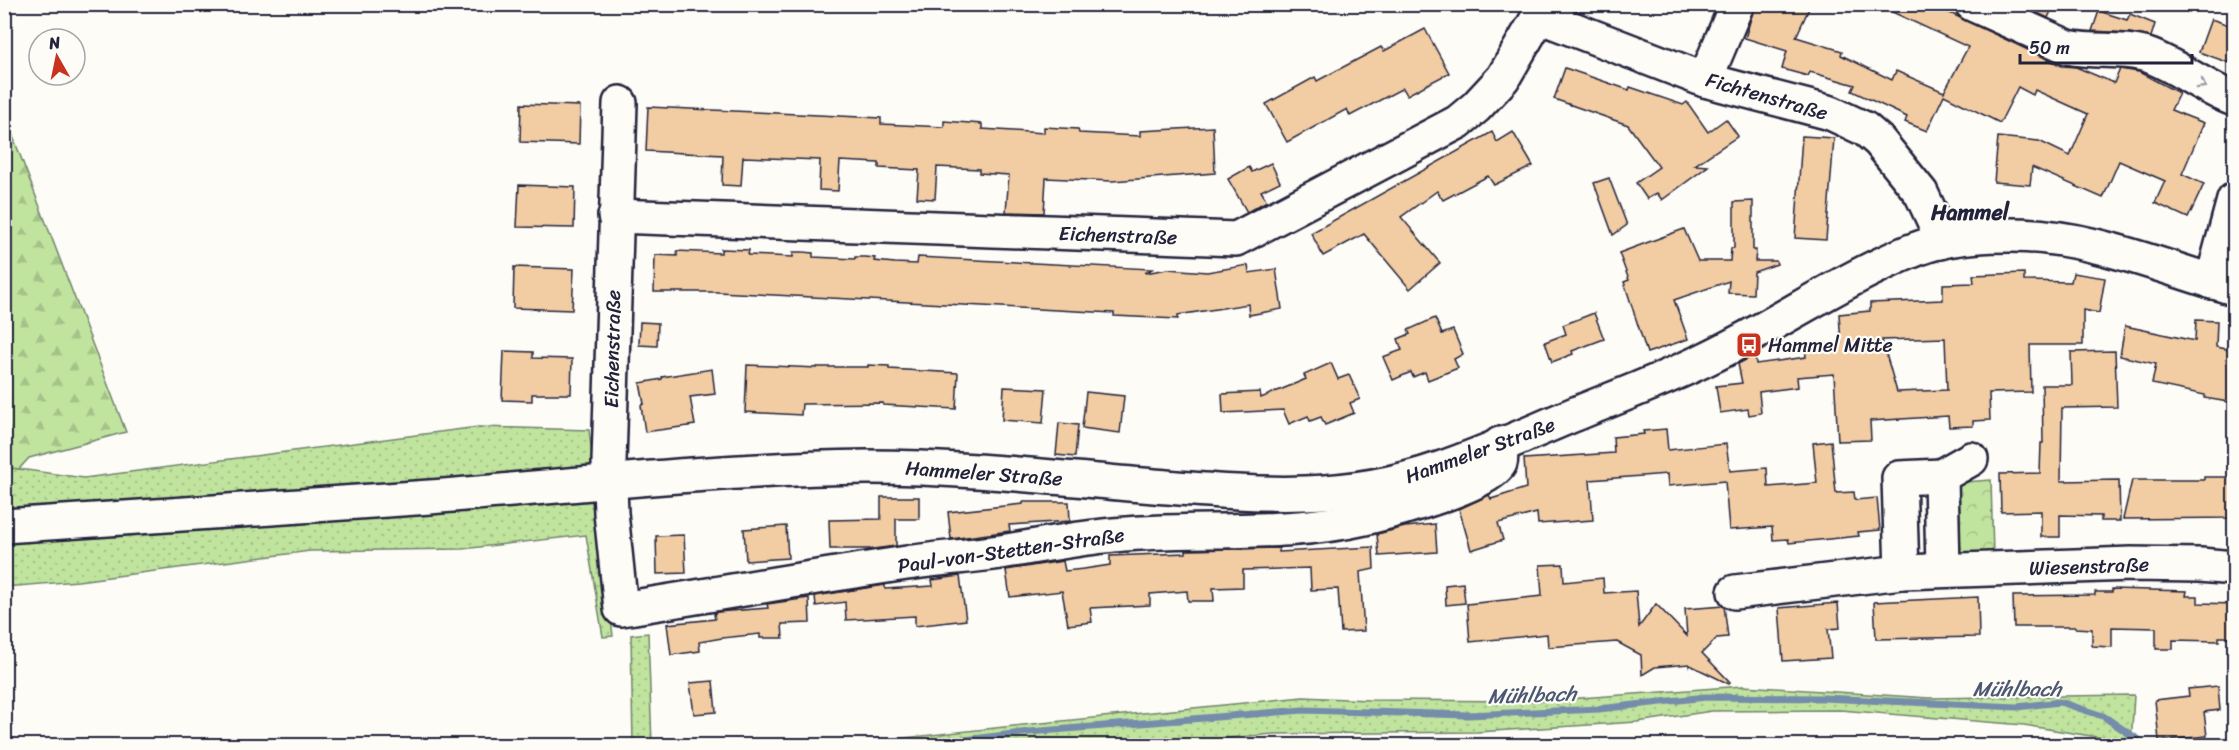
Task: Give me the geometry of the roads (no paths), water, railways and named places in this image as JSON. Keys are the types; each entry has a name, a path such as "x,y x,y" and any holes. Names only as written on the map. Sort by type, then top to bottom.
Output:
{"street":[{"path":"1705,80 1737,4"},
{"path":"1972,4 2068,47 2145,55 2213,91 2235,99"},
{"name":"Fichtenstraße","path":"1539,16 1705,80 1831,113 1865,129 1879,141 1921,193 1936,225 1940,242"},
{"name":"Eichenstraße","path":"615,216 1236,239 1458,122 1476,107 1503,78 1539,16"},
{"name":"Eichenstraße","path":"609,482 620,103"},
{"path":"2223,285 2235,200"},
{"name":"Hammeler Straße","path":"4,526 790,470 889,468 987,472 1239,493 1301,495 1356,489 1439,469 1685,369 1741,342 1853,278 1917,249 1940,242 1968,237 2017,235 2066,240 2129,255 2223,285"},
{"name":"Paul-von-Stetten-Straße","path":"609,482 621,609 910,562 986,554 1106,535 1261,531 1342,523 1412,505 1473,482 1497,467 1500,461 1500,444"},
{"path":"1902,572 1899,478 1941,476 1971,459"},
{"path":"1941,476 1942,570"},
{"name":"Wiesenstraße","path":"1736,592 1902,572 1942,570 2131,564 2235,568"}],"waterway":[{"name":"Mühlbach","path":"916,746 1029,732 1303,710 1468,715 1599,709 1706,697 1823,698 2017,707 2060,702 2103,716 2140,741"}],"place":[{"name":"Hammel Mitte","path":"1749,345"}],"district":[{"name":"Hammel","path":"1970,212"}]}
